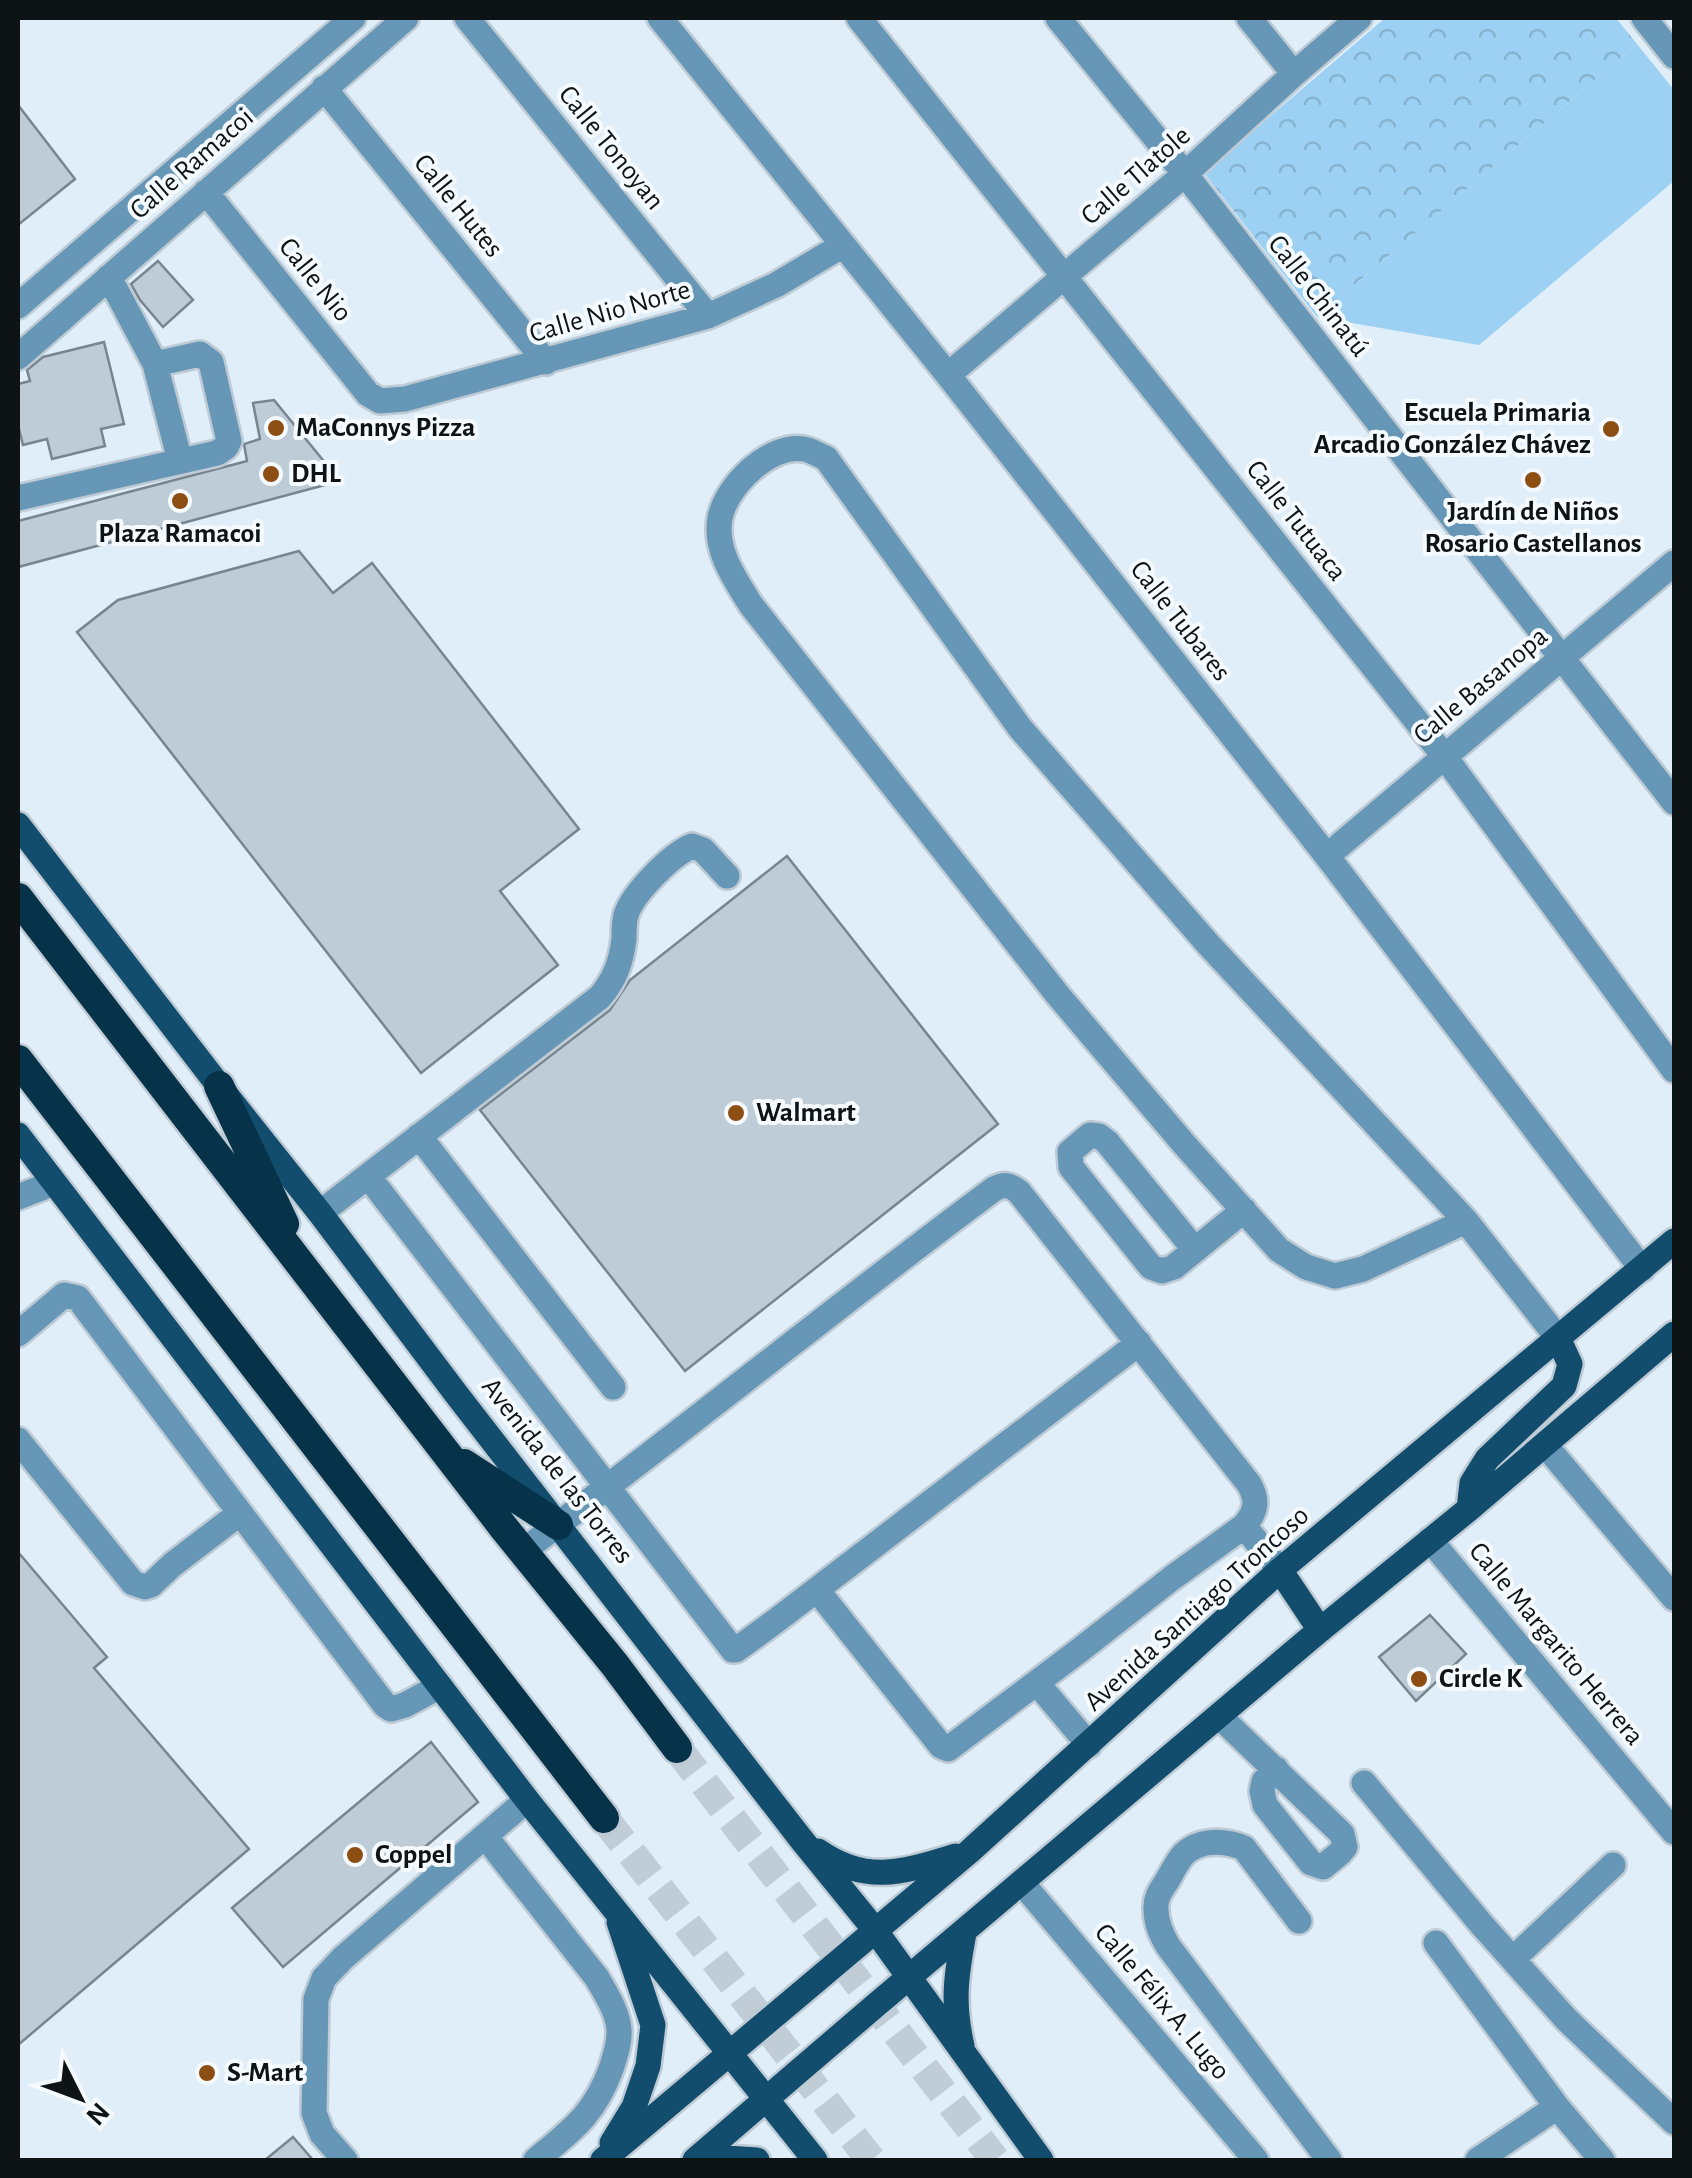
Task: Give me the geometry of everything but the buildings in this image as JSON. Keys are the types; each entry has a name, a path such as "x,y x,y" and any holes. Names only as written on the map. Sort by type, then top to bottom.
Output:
{"highway":[{"path":"18,898 676,1748"},
{"path":"18,1060 604,1818"},
{"path":"219,1086 309,1276"},
{"path":"446,1453 558,1525"}],"main road":[{"name":"Avenida de las Torres","path":"18,825 875,1930 1042,2160"},
{"path":"18,1136 527,1800 815,2160"},
{"name":"Avenida Santiago Troncoso","path":"730,2055 970,1852 1280,1570 1674,1241"},
{"path":"1469,1509 1472,1483 1487,1459 1564,1386 1570,1364 1558,1338"},
{"path":"698,2160 1320,1630 1544,1445 1670,1348"},
{"path":"1280,1570 1320,1630"},
{"path":"801,1839 835,1863 861,1872 910,1870 970,1852"},
{"path":"602,2160 634,2107 648,2066 652,2025 612,1904"},
{"path":"964,1933 954,1994 964,2055"},
{"path":"602,2160 730,2055"},
{"path":"698,2160 757,2160"}],"street":[{"name":"Calle Ramacoi","path":"18,306 353,18"},
{"name":"Calle Ramacoi","path":"18,356 406,18"},
{"name":"Calle Tonoyan","path":"467,18 708,316"},
{"name":"Calle Tubares","path":"660,18 948,375 1327,856 1642,1269"},
{"name":"Calle Tutuaca","path":"859,18 1444,756 1674,1070"},
{"name":"Calle Chinatú","path":"1058,18 1185,174 1674,802"},
{"path":"1249,18 1294,74"},
{"name":"Calle Tlatole","path":"948,375 1185,174 1359,18"},
{"path":"1644,18 1674,56"},
{"name":"Calle Hutes","path":"324,88 546,362"},
{"name":"Calle Nio","path":"206,192 368,394 380,401"},
{"name":"Calle Nio Norte","path":"380,401 405,399 708,316 776,285 843,245"},
{"path":"109,277 155,364 180,461"},
{"path":"18,498 226,447 229,442 210,362 200,354 155,364"},
{"path":"1466,1222 1363,1269 1335,1276 1306,1267 1279,1250 1057,994 751,604 728,569 720,518 733,490 754,466 780,452 804,449 826,458 1020,728 1208,944 1466,1222 1558,1338"},
{"name":"Calle Basanopa","path":"1327,856 1674,563"},
{"path":"320,1213 600,997 619,968 626,916 638,893 682,850 692,846 703,850 727,876"},
{"path":"420,1136 613,1387"},
{"path":"1196,1250 1107,1142 1090,1136 1070,1152 1071,1166 1151,1267 1174,1267 1196,1250 1244,1210"},
{"path":"368,1176 734,1650 1139,1343"},
{"path":"18,1198 54,1183"},
{"path":"523,1552 1003,1184 1019,1192 1256,1495 1250,1520 1244,1526 951,1747 944,1748 817,1590"},
{"path":"18,1334 64,1295 78,1298 385,1705 391,1709 406,1705 440,1686"},
{"path":"18,1440 140,1587 151,1584 240,1513"},
{"path":"1544,1445 1674,1598"},
{"path":"1244,1526 1280,1570"},
{"name":"Calle Margarito Herrera","path":"1430,1540 1671,1822"},
{"path":"1037,1683 1090,1745"},
{"path":"1219,1716 1276,1769"},
{"path":"1364,1782 1567,2020 1674,2122"},
{"path":"345,2160 322,2134 314,2113 318,1989 343,1958 527,1800"},
{"path":"485,1836 597,1978 619,2028 616,2054 590,2112 536,2160"},
{"path":"1299,1921 1244,1848 1231,1842 1198,1846 1184,1854 1158,1895 1155,1907 1158,1928 1168,1946 1329,2160"},
{"path":"1513,1959 1613,1865"},
{"name":"Calle Félix A. Lugo","path":"1022,1883 1256,2160"},
{"path":"1436,1943 1557,2107 1602,2160"},
{"path":"1478,2160 1557,2107"}],"green space":[{"path":"1385,18 1616,18 1637,44 1317,317 1204,173"},
{"path":"1637,44 1674,90 1674,181 1479,345 1317,317"}],"tunnel":[{"path":"677,1748 995,2160"},
{"path":"604,1818 871,2160"}],"place":[{"name":"MaConnys Pizza","path":"276,428"},
{"name":"Escuela Primaria Arcadio González Chávez","path":"1611,429"},
{"name":"DHL","path":"271,474"},
{"name":"Jardín de Niños Rosario Castellanos","path":"1533,480"},
{"name":"Plaza Ramacoi","path":"180,501"},
{"name":"Walmart","path":"736,1113"},
{"name":"Circle K","path":"1419,1679"},
{"name":"Coppel","path":"355,1855"},
{"name":"S-Mart","path":"207,2073"}]}
